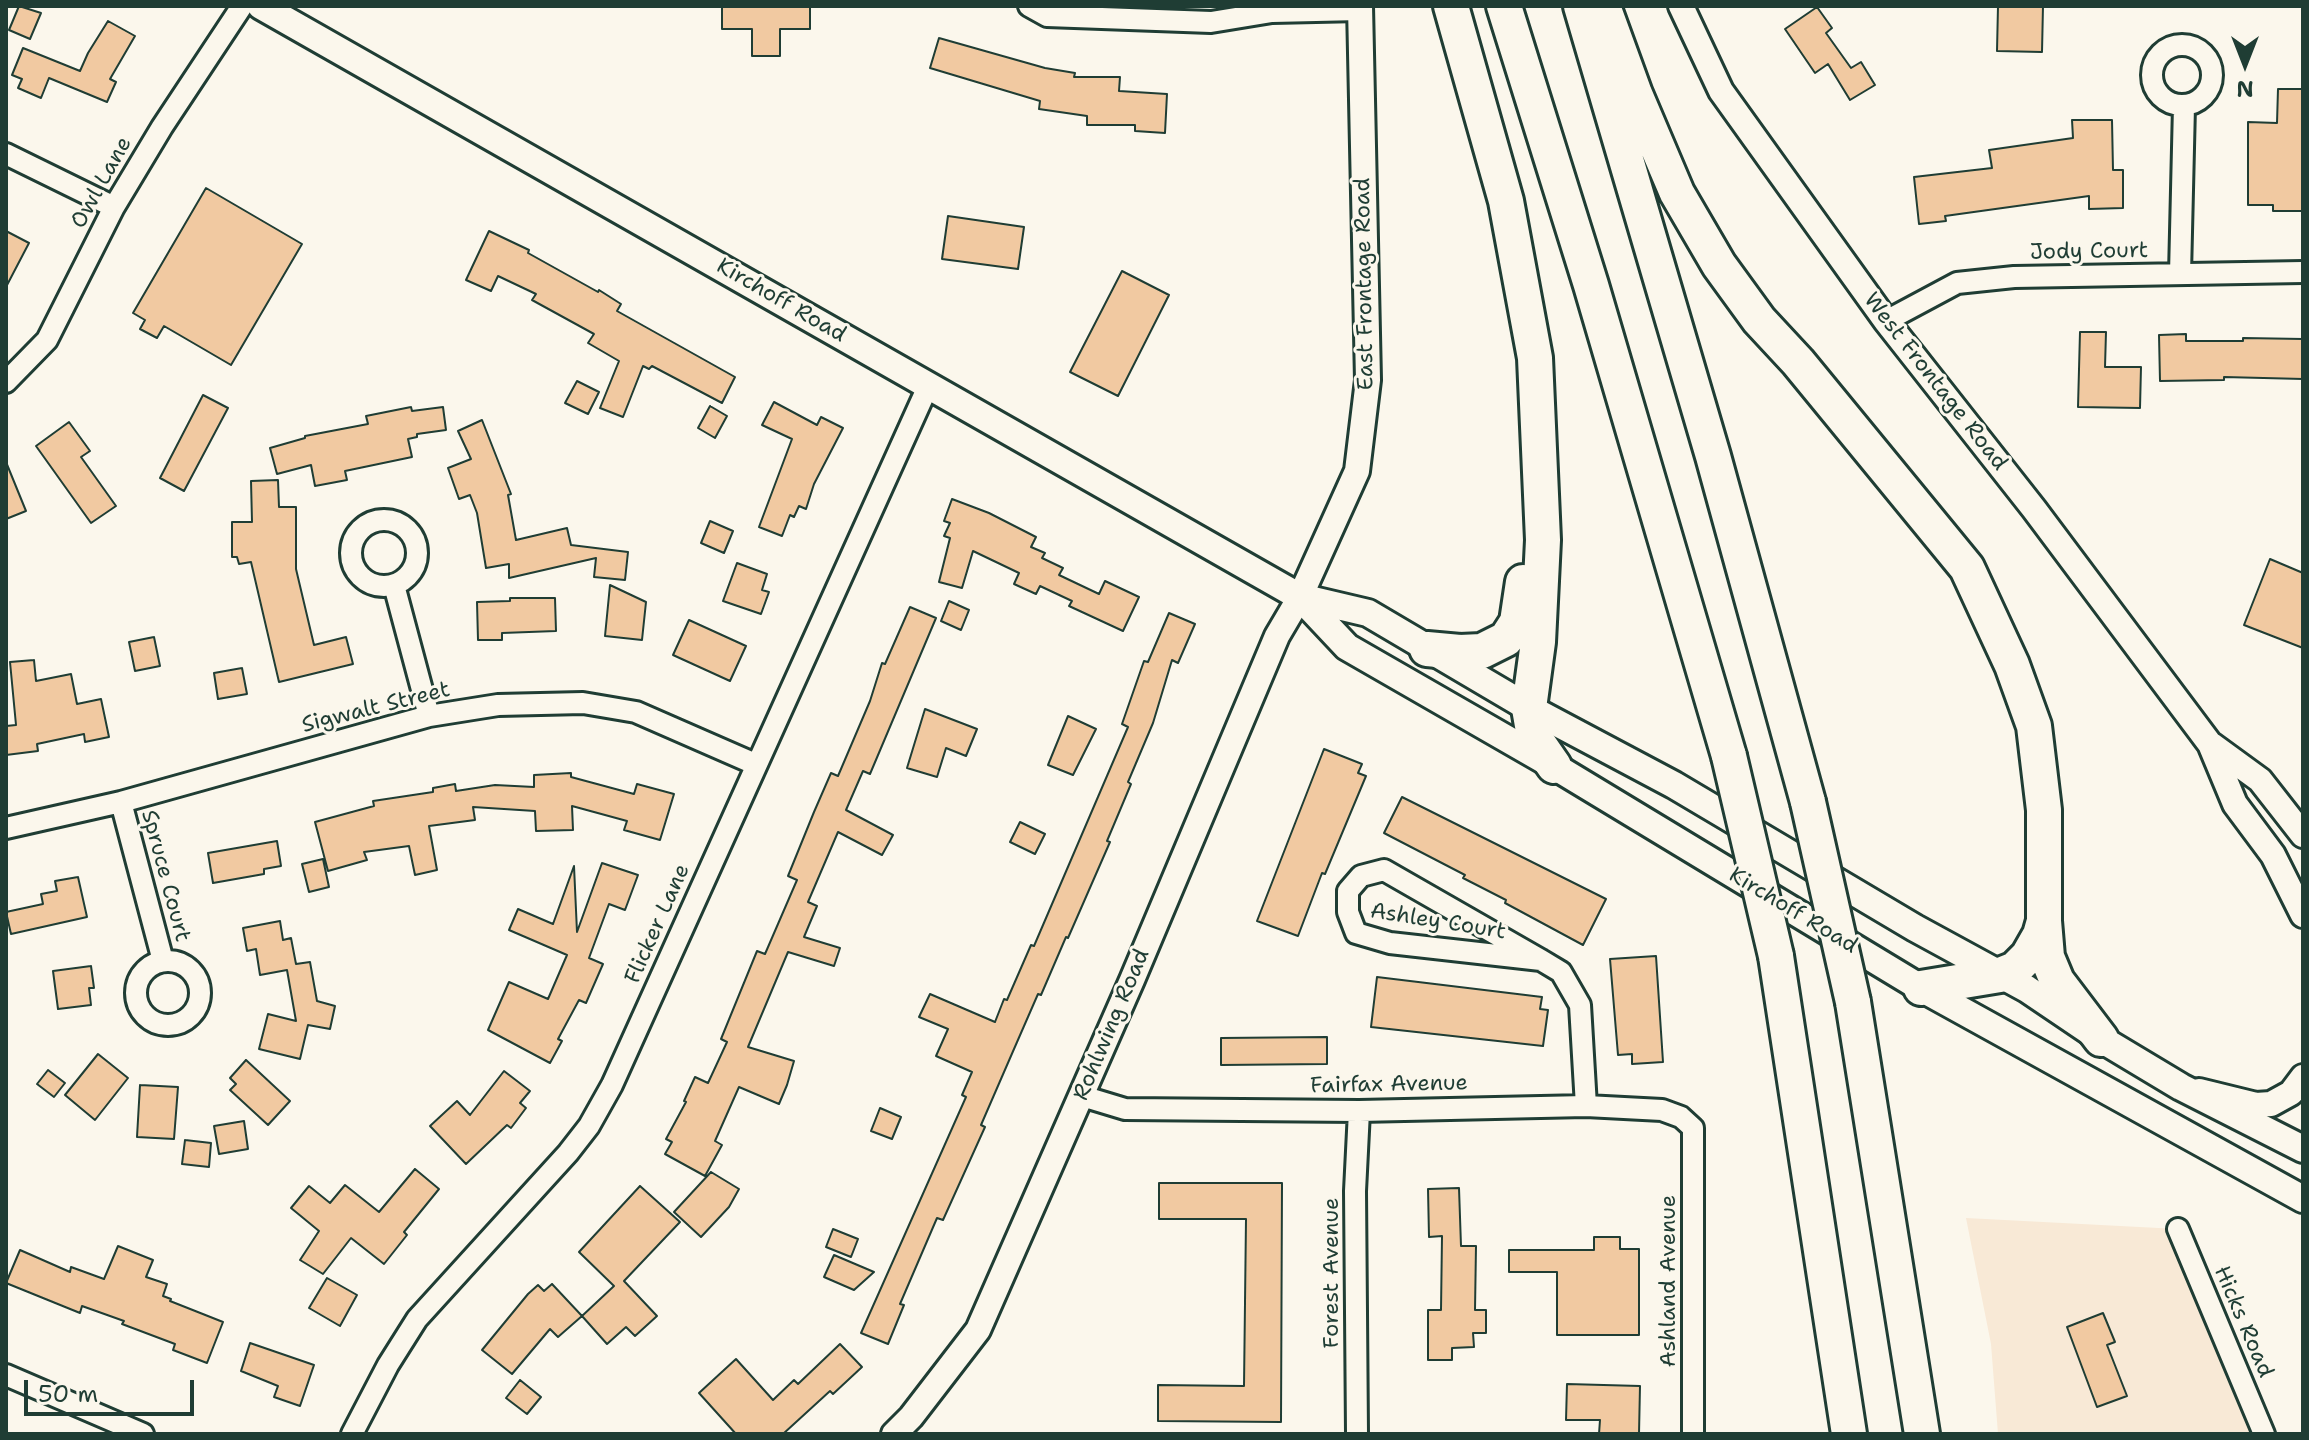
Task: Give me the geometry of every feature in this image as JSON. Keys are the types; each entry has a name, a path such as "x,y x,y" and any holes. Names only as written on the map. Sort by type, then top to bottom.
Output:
{"highway":[{"path":"1451,6 1506,201 1535,358 1543,540 1538,642 1529,708 1534,737 1554,766"},
{"path":"1504,6 1591,285 1729,756 1776,956 1849,1434"},
{"path":"1581,6 1713,456 1808,802 1853,1002 1922,1434"},
{"path":"1603,6 1635,94 1677,193 1719,265 1759,320 1798,362 1967,568 2012,665 2034,726 2044,810 2047,957 2057,981 2101,1039"},
{"path":"1427,649 1482,651 1506,639 1517,622 1531,532 1539,450"},
{"path":"1921,988 2000,975 2022,963 2040,935 2044,921"}],"main road":[{"name":"Kirchoff Road","path":"261,6 1300,597 1368,613 1529,708 1674,785 1915,928 2027,989 2101,1039 2181,1087 2303,1149"},
{"name":"Kirchoff Road","path":"1300,597 1347,647 1554,766 1921,988 2303,1199"}],"street":[{"name":"Owl Lane","path":"6,382 47,340 114,207 162,127 242,6"},
{"path":"1029,6 1047,16 1211,22 1272,12 1360,8"},
{"name":"West Frontage Road","path":"1681,6 1721,91 1886,321 2034,509 2210,744 2235,804 2273,855 2303,915"},
{"name":"East Frontage Road","path":"1300,597 1357,471 1368,380 1360,8"},
{"path":"2180,274 2184,106"},
{"path":"6,154 114,207"},
{"name":"Jody Court","path":"1886,321 1957,283 2014,277 2303,272"},
{"name":"Flicker Lane","path":"352,1434 388,1365 417,1319 589,1126 612,1085 929,384"},
{"path":"394,585 429,716"},
{"name":"Rohlwing Road","path":"894,1434 911,1417 978,1330 1082,1096 1277,636 1300,597"},
{"name":"Sigwalt Street","path":"6,828 121,802 429,716 498,705 583,703 636,712 755,764"},
{"name":"West Frontage Road","path":"2210,744 2260,780 2303,835"},
{"name":"Spruce Court","path":"121,802 163,961"},
{"name":"Ashley Court","path":"1541,960 1390,943 1356,933 1348,912 1348,891 1361,876 1384,870 1541,960 1561,972 1580,1005 1586,1106"},
{"path":"2181,1087 2256,1105 2271,1104 2291,1093 2303,1077"},
{"name":"Fairfax Avenue","path":"1082,1096 1125,1109 1359,1111 1586,1106 1662,1110 1681,1117 1693,1128"},
{"name":"Forest Avenue","path":"1357,1434 1355,1191 1359,1111"},
{"name":"Ashland Avenue","path":"1693,1128 1693,1434"},
{"name":"Hicks Road","path":"2178,1229 2264,1434"},
{"path":"6,1375 143,1434"}],"shaded area":[{"path":"1966,1218 2178,1229 2264,1434 1998,1434 1991,1344"}],"building":[{"path":"19,6 41,13 30,39 9,30"},
{"path":"722,6 810,6 810,29 780,29 780,56 752,56 752,29 722,29"},
{"path":"1998,6 2043,6 2042,52 1997,51"},
{"path":"1817,7 1832,28 1826,33 1851,68 1861,62 1875,85 1850,100 1828,64 1815,73 1785,29"},
{"path":"108,21 135,36 110,79 116,82 107,102 49,78 41,98 18,88 22,79 12,75 23,48 80,71"},
{"path":"939,38 1045,68 1075,73 1074,77 1120,77 1119,91 1167,94 1165,133 1135,131 1135,125 1087,125 1087,116 1039,109 1040,101 930,68"},
{"path":"2278,89 2303,89 2303,211 2273,211 2273,205 2248,205 2248,122 2277,123"},
{"path":"2072,120 2112,120 2113,170 2123,170 2123,208 2089,209 2089,196 1945,216 1946,221 1919,224 1914,177 1992,168 1989,150 2073,138"},
{"path":"206,188 302,244 231,365 164,326 157,338 140,329 145,320 133,313"},
{"path":"948,216 1024,227 1018,269 942,259"},
{"path":"6,231 29,243 6,287"},
{"path":"489,231 599,290 621,304 617,311 735,377 722,403 652,366 649,369 643,366 623,417 600,408 619,361 588,343 594,334 532,300 536,294 498,276 491,291 466,280"},
{"path":"1122,271 1169,295 1118,396 1070,372"},
{"path":"2080,332 2106,332 2105,367 2141,367 2140,408 2078,407"},
{"path":"2186,334 2186,341 2303,339 2303,379 2224,377 2224,380 2160,381 2159,335"},
{"path":"577,381 599,392 588,414 565,403"},
{"path":"203,395 228,408 184,491 160,478"},
{"path":"774,402 817,425 821,417 843,428 814,484 806,509 799,506 794,517 790,515 782,536 759,527 792,439 762,425"},
{"path":"710,406 727,416 715,438 698,428"},
{"path":"411,407 412,411 443,407 446,430 417,434 417,437 408,439 412,457 345,471 347,480 315,486 311,465 277,474 270,448 305,436 368,424 366,416"},
{"path":"482,420 511,494 508,495 516,540 567,528 571,545 628,552 625,580 594,577 596,558 509,578 509,564 486,568 477,513 470,495 459,499 448,468 471,459 458,431"},
{"path":"69,422 90,451 81,457 116,506 91,523 36,446"},
{"path":"6,462 26,511 6,519"},
{"path":"278,480 279,507 296,507 296,569 314,645 346,637 353,664 279,682 251,562 239,564 237,557 232,557 232,522 252,522 251,481"},
{"path":"952,499 989,513 1036,537 1031,547 1045,553 1042,558 1063,568 1059,575 1099,594 1105,581 1139,597 1123,631 1069,606 1072,601 1040,586 1036,594 1014,584 1019,573 973,551 962,588 939,582 950,538 944,536 950,523 944,521"},
{"path":"710,521 733,531 724,553 701,543"},
{"path":"2270,559 2303,573 2303,648 2244,625"},
{"path":"737,563 767,574 762,590 769,592 761,614 723,601"},
{"path":"610,585 646,602 642,640 605,636"},
{"path":"510,598 555,598 556,631 502,633 502,640 478,640 477,602 510,601"},
{"path":"949,601 969,610 961,630 941,621"},
{"path":"910,607 936,618 870,774 863,771 846,810 893,835 882,855 838,832 808,902 817,906 804,937 840,948 834,966 788,952 748,1047 794,1061 787,1085 779,1104 739,1087 715,1141 722,1145 705,1176 665,1154 672,1142 666,1139 686,1102 695,1077 708,1083 727,1042 721,1039 757,951 765,954 797,880 788,876 814,812 831,773 838,776 870,701 882,663 885,664"},
{"path":"1169,613 1195,624 1178,663 1172,660 1153,723 1107,841 1110,842 1041,995 1038,994 981,1125 985,1127 943,1220 937,1218 900,1304 904,1305 888,1344 861,1333 966,1097 962,1095 972,1072 936,1056 948,1029 919,1017 930,994 995,1022 1031,945 1034,946 1128,727 1122,724 1144,661 1148,662"},
{"path":"689,620 746,646 730,681 673,655"},
{"path":"154,637 160,666 135,671 129,642"},
{"path":"34,660 36,681 71,674 77,704 101,699 109,737 85,742 84,734 37,744 38,751 6,755 6,726 16,725 10,662"},
{"path":"242,668 247,694 218,699 214,673"},
{"path":"925,709 977,729 966,756 946,748 937,777 907,768"},
{"path":"1068,716 1096,729 1073,775 1048,765"},
{"path":"1324,749 1362,764 1358,773 1366,776 1325,874 1322,873 1298,936 1257,921"},
{"path":"571,773 571,777 634,794 637,784 674,794 660,840 624,830 627,821 572,806 573,830 536,831 535,811 473,807 475,820 429,826 437,870 415,875 409,846 364,852 367,860 328,871 315,822 374,806 373,801 433,792 433,788 455,784 456,791 495,785 534,787 534,775"},
{"path":"1402,797 1606,899 1583,945 1505,903 1506,900 1463,878 1465,875 1384,833"},
{"path":"1020,822 1045,834 1035,854 1010,842"},
{"path":"277,841 281,866 264,869 264,874 213,883 208,853"},
{"path":"323,859 329,887 309,892 302,864"},
{"path":"602,863 638,875 625,910 609,904 589,958 603,964 586,1003 579,1000 558,1039 562,1041 550,1063 488,1030 509,982 548,999 567,955 509,930 518,909 553,924 574,866 577,932"},
{"path":"78,877 87,917 11,934 6,912 43,904 41,894 57,891 55,881"},
{"path":"280,921 283,940 291,938 296,964 310,962 317,1001 335,1006 330,1029 308,1025 300,1059 259,1049 268,1014 296,1021 287,970 260,975 256,949 247,951 243,928"},
{"path":"1656,956 1663,1062 1632,1064 1632,1054 1618,1055 1610,959"},
{"path":"91,966 94,988 89,988 91,1005 58,1009 53,971"},
{"path":"1377,977 1542,997 1540,1009 1548,1010 1543,1046 1371,1027"},
{"path":"1327,1037 1327,1064 1221,1065 1221,1038"},
{"path":"98,1054 128,1078 95,1120 65,1095"},
{"path":"246,1060 290,1101 268,1125 230,1090 236,1084 230,1078"},
{"path":"48,1070 65,1083 54,1097 37,1084"},
{"path":"504,1071 530,1091 520,1103 526,1108 511,1128 507,1125 466,1164 430,1126 457,1101 470,1115"},
{"path":"140,1085 178,1087 174,1139 137,1137"},
{"path":"880,1108 901,1117 892,1139 871,1131"},
{"path":"244,1121 248,1149 219,1154 214,1126"},
{"path":"185,1140 211,1143 209,1167 182,1164"},
{"path":"415,1169 439,1189 404,1232 407,1235 384,1264 351,1238 323,1274 300,1260 319,1231 291,1208 309,1186 330,1203 345,1185 379,1212"},
{"path":"711,1172 739,1189 729,1207 701,1237 674,1212"},
{"path":"1159,1183 1282,1183 1281,1422 1158,1421 1158,1385 1244,1386 1246,1219 1159,1219"},
{"path":"640,1186 680,1222 624,1281 657,1316 635,1336 626,1327 607,1344 582,1316 614,1286 579,1252"},
{"path":"1459,1188 1461,1246 1476,1246 1475,1310 1486,1310 1486,1333 1473,1333 1474,1347 1452,1348 1452,1360 1428,1360 1428,1310 1441,1310 1442,1236 1429,1237 1428,1189"},
{"path":"833,1229 858,1239 851,1257 826,1247"},
{"path":"1594,1237 1620,1237 1620,1249 1639,1249 1639,1335 1557,1335 1557,1272 1509,1272 1509,1250 1594,1250"},
{"path":"118,1246 153,1260 146,1277 167,1284 163,1296 223,1322 207,1363 173,1350 175,1344 122,1324 124,1321 82,1306 80,1313 6,1283 20,1250 70,1272 71,1267 104,1279"},
{"path":"834,1255 874,1272 854,1290 824,1277"},
{"path":"327,1278 357,1295 340,1326 309,1308"},
{"path":"552,1284 582,1316 558,1337 550,1329 512,1374 482,1350 528,1294 538,1285 544,1291"},
{"path":"2103,1313 2115,1342 2107,1345 2127,1396 2097,1407 2067,1327"},
{"path":"250,1343 314,1365 300,1406 274,1397 278,1386 241,1371"},
{"path":"840,1344 862,1367 783,1434 736,1434 699,1393 736,1359 773,1400 794,1380 798,1384"},
{"path":"520,1380 541,1397 527,1414 506,1398"},
{"path":"1567,1384 1640,1386 1639,1434 1599,1434 1600,1420 1566,1420"}]}
